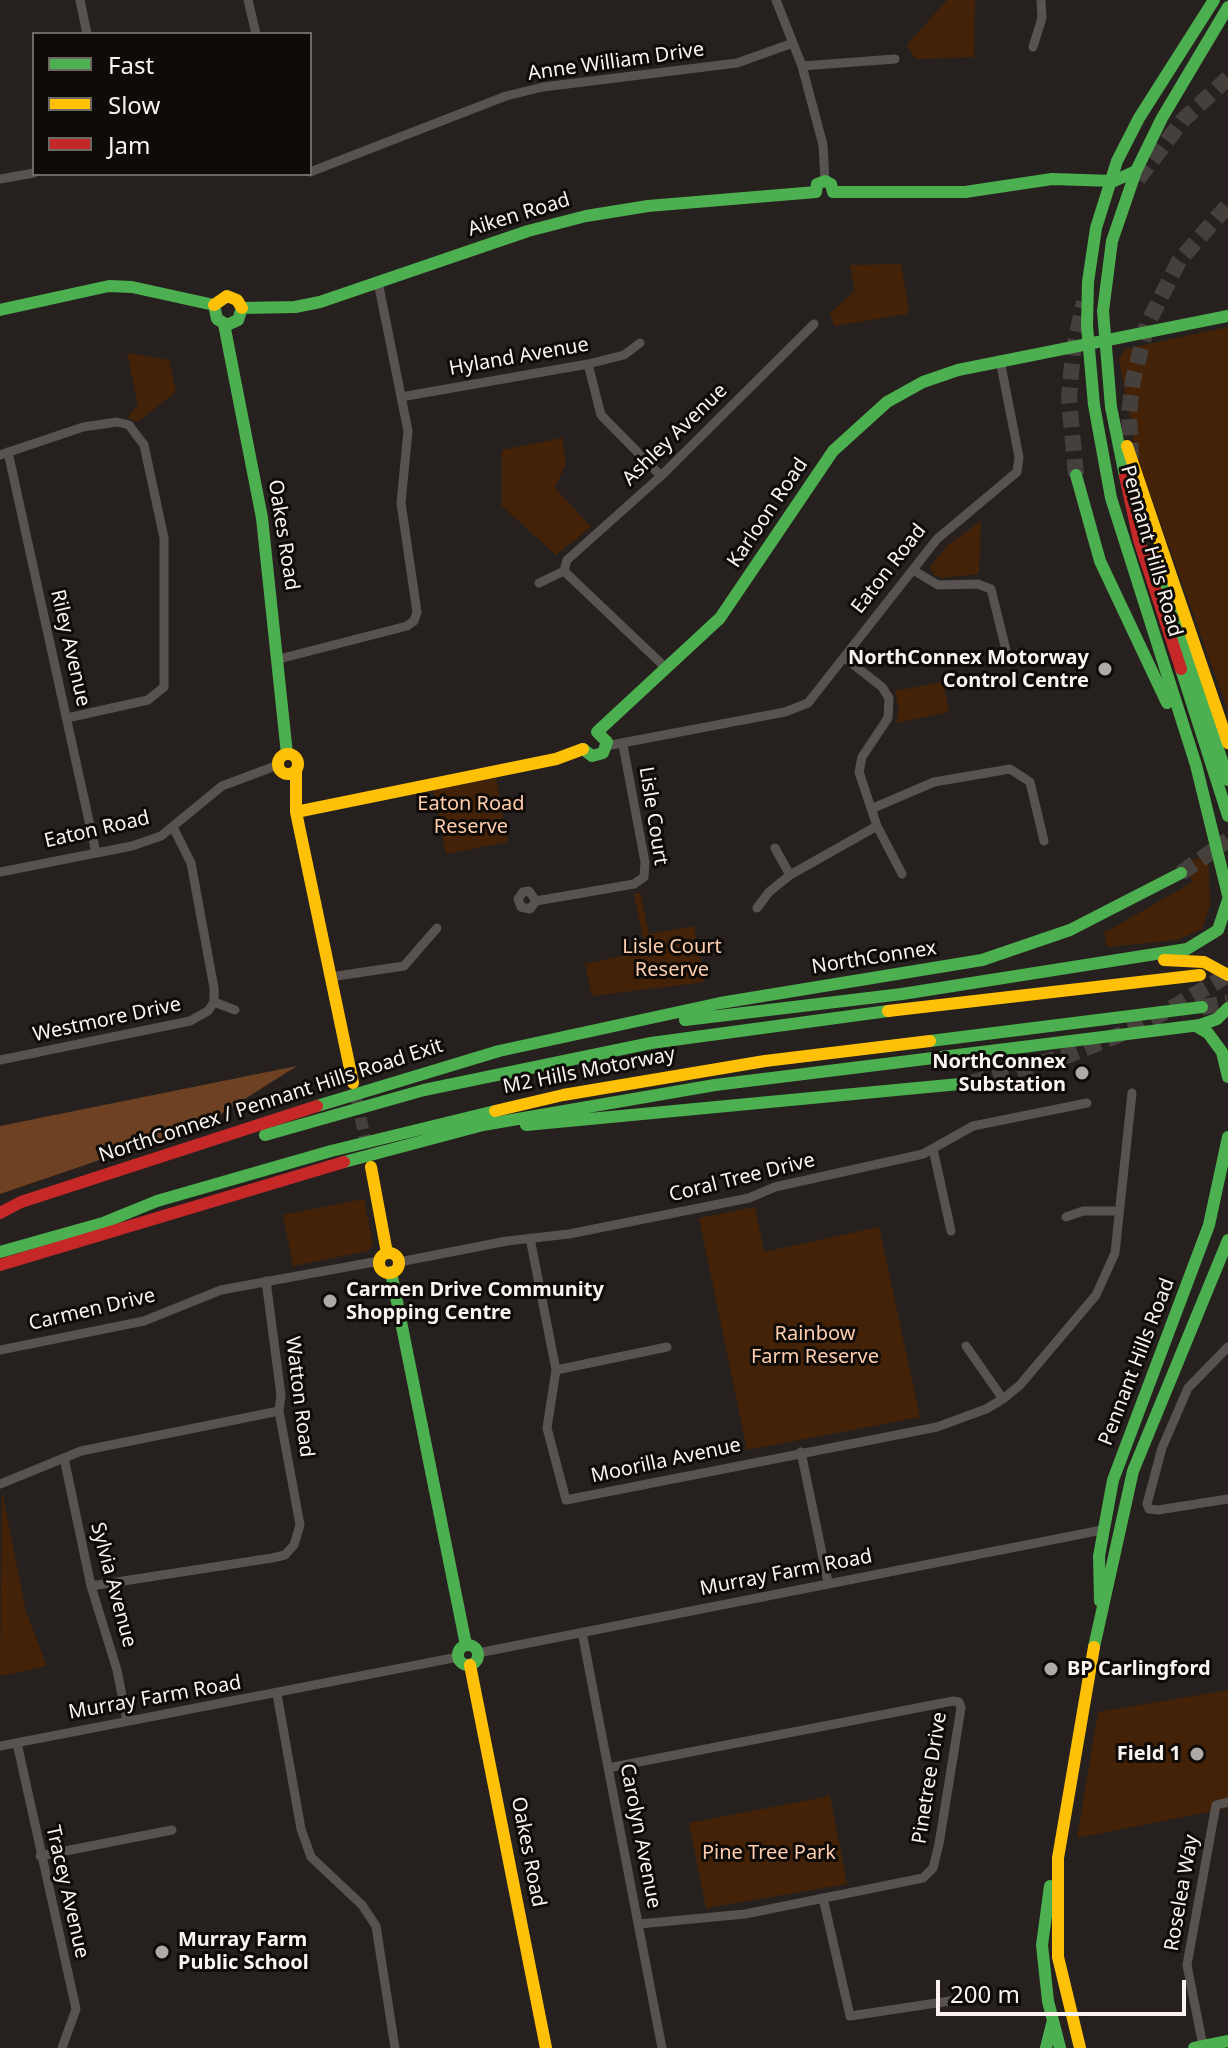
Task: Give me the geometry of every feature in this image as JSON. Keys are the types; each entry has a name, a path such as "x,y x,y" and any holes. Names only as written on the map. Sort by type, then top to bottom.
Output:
{"main road":[{"name":"Pennant Hills Road","path":"1214,0 1139,118 1109,181 1089,266 1088,343 1094,405 1111,498 1191,750 1228,898"},
{"name":"Pennant Hills Road","path":"1228,7 1162,118 1123,203 1106,277 1105,340 1107,375 1123,476 1139,540 1228,816"},
{"path":"833,192 831,184 825,181 817,184 816,192 824,198 833,192 965,192 1052,179 1109,181 1136,171"},
{"name":"Aiken Road","path":"242,308 307,305 528,231 586,216 648,206 816,192"},
{"path":"0,310 109,286 132,287 214,305"},
{"path":"222,297 232,297 242,308 238,320 224,324 214,315 214,305 222,297"},
{"path":"1000,360 1228,316"},
{"name":"Oakes Road","path":"224,324 262,518 279,659 286,765 353,1083"},
{"name":"Karloon Road","path":"597,732 720,618 833,451 868,416 923,382 1000,360"},
{"path":"1107,375 1133,465 1228,743"},
{"path":"1076,475 1100,561 1191,750"},
{"path":"1166,584 1228,780"},
{"path":"296,807 556,759 583,749 596,756 606,746 606,739 597,732 586,735 583,749"},
{"name":"NorthConnex","path":"557,1037 720,1003 982,960 1070,930 1181,873"},
{"path":"557,1037 902,994 1197,945 1222,924 1228,898"},
{"path":"1122,959 1204,962 1228,975"},
{"name":"M2 Hills Motorway","path":"0,1215 330,1115 584,1055 794,1022 1200,975"},
{"name":"M2 Hills Motorway","path":"0,1252 103,1223 157,1201 331,1151 563,1095 765,1061 1202,1007"},
{"path":"0,1265 391,1148 550,1111 673,1091 1196,1026 1214,1020 1228,1008"},
{"path":"1196,1026 1205,1030 1222,1052 1228,1077"},
{"name":"NorthConnex / Pennant Hills Road Exit","path":"0,1215 21,1202 380,1085 557,1037"},
{"path":"391,1148 507,1127 970,1083"},
{"name":"Pennant Hills Road","path":"1101,1605 1097,1580 1102,1530 1116,1470 1209,1225 1228,1137"},
{"path":"371,1167 383,1257 380,1269 395,1267"},
{"name":"Pennant Hills Road","path":"1060,2048 1053,2022 1042,1945 1045,1901 1058,1858 1101,1605 1109,1582 1122,1503 1228,1240"},
{"path":"383,1257 395,1255 466,1645"},
{"path":"1102,1530 1111,1525 1122,1503"},
{"path":"466,1645 475,1647 478,1653 475,1662 470,1665 464,1664 458,1657 460,1648 466,1645"},
{"name":"Oakes Road","path":"470,1665 546,2048"},
{"name":"Pennant Hills Road","path":"1058,1858 1058,1957 1080,2048"},
{"path":"1046,2048 1053,2022"},
{"path":"1199,2047 1228,2041"}],"street":[{"path":"80,0 87,32"},
{"path":"248,0 256,32"},
{"path":"776,0 802,66 823,145 825,181"},
{"path":"1033,47 1042,18 1041,0"},
{"name":"Anne William Drive","path":"312,171 518,93 543,87 728,64 793,43"},
{"path":"802,66 895,59"},
{"path":"0,179 32,173"},
{"path":"279,659 414,621 417,612 401,503 408,431 378,282"},
{"name":"Ashley Avenue","path":"539,583 564,571 567,560 661,476 814,324"},
{"name":"Hyland Avenue","path":"401,397 588,364 624,355 640,343"},
{"name":"Eaton Road","path":"606,746 801,708 845,658 950,525 1017,472 1019,457 1000,360"},
{"path":"588,364 601,415 661,476"},
{"path":"4,454 83,427 117,422 129,425 144,445 156,493 164,538 164,687 148,700 67,718"},
{"name":"Riley Avenue","path":"4,454 96,853"},
{"path":"913,570 938,585 978,584 991,589 1007,654"},
{"path":"564,571 666,668"},
{"path":"845,658 882,687 890,704 886,724 859,766 861,784 877,826 902,874"},
{"name":"Lisle Court","path":"536,901 634,884 644,877 645,862 623,745"},
{"name":"Eaton Road","path":"0,872 146,841 173,827 222,786 286,765"},
{"path":"871,809 934,782 1010,769 1030,782 1044,841"},
{"path":"757,908 790,875 877,826"},
{"path":"173,827 191,863 214,1002 235,1010"},
{"path":"775,848 790,875"},
{"path":"330,977 404,966 437,928"},
{"name":"Westmore Drive","path":"0,1060 198,1019 214,1002"},
{"path":"828,1582 801,1452 937,1427 986,1409 1020,1385 1096,1295 1115,1253 1117,1211 1132,1093"},
{"name":"Coral Tree Drive","path":"395,1267 530,1238 569,1234 738,1200 775,1187 910,1157 933,1149 973,1126 1087,1103"},
{"path":"933,1149 951,1231"},
{"path":"1066,1217 1083,1211 1117,1211"},
{"name":"Moorilla Avenue","path":"530,1238 556,1370 547,1428 566,1500 801,1452"},
{"name":"Carmen Drive","path":"0,1350 144,1321 221,1290 383,1257"},
{"name":"Watton Road","path":"91,1586 272,1558 290,1551 300,1525 279,1411 281,1395 266,1281"},
{"path":"966,1346 1003,1399"},
{"path":"556,1370 667,1347"},
{"path":"1228,1347 1188,1388 1152,1477 1147,1500 1149,1509 1228,1499"},
{"path":"0,1484 81,1451 279,1411"},
{"name":"Sylvia Avenue","path":"64,1458 91,1586 117,1670 127,1721"},
{"name":"Murray Farm Road","path":"478,1653 1102,1530"},
{"name":"Carolyn Avenue","path":"582,1632 662,2048"},
{"name":"Murray Farm Road","path":"0,1746 458,1657"},
{"path":"277,1694 301,1829 311,1857 362,1905 376,1926 395,2048"},
{"name":"Pinetree Drive","path":"608,1768 959,1702 945,1815 929,1873 923,1878 745,1914 639,1924"},
{"name":"Tracey Avenue","path":"17,1743 76,2009 62,2048"},
{"name":"Roselea Way","path":"1199,2047 1187,1965 1216,1805 1228,1802"},
{"path":"40,1856 172,1830"},
{"path":"823,1898 850,2016 983,1996"}],"green space":[{"path":"947,0 975,0 974,57 916,59 907,45"},
{"path":"901,264 909,309 907,314 834,326 830,313 855,291 850,265"},
{"path":"1228,327 1228,711 1137,457 1119,359 1125,349"},
{"path":"127,353 169,360 176,392 137,422 128,417 138,404"},
{"path":"562,438 566,463 555,488 591,527 556,555 502,506 502,450"},
{"path":"981,521 979,574 941,578 933,574 930,567 948,545"},
{"path":"943,682 949,712 896,723 899,710 895,691"},
{"name":"Eaton Road Reserve","path":"496,778 508,842 446,854 433,790"},
{"path":"1208,857 1210,906 1202,929 1177,940 1107,947 1104,933 1193,882 1183,861"},
{"name":"Lisle Court Reserve","path":"640,892 649,934 694,926 705,982 592,996 585,964 646,951 634,894"},
{"path":"364,1199 373,1244 368,1251 293,1266 283,1215"},
{"name":"Rainbow Farm Reserve","path":"755,1207 764,1252 879,1227 920,1417 747,1450 699,1218"},
{"path":"2,1492 26,1612 47,1666 0,1676"},
{"path":"1228,1690 1228,1808 1077,1838 1098,1712"},
{"name":"Pine Tree Park","path":"830,1796 847,1884 706,1908 689,1823"}],"shaded area":[{"path":"297,1066 205,1124 0,1194 0,1126"}],"tunnel":[{"path":"1138,179 1182,121 1228,78"},
{"path":"1131,459 1129,414 1133,380 1147,325 1179,261 1228,205"},
{"path":"1076,475 1069,399 1073,352 1084,302"},
{"path":"1181,873 1228,840"},
{"path":"970,1083 1069,1055 1141,1026 1228,975"},
{"path":"1202,1007 1228,1003"},
{"path":"357,1100 367,1149"}],"traffic: fast":[{"path":"1214,0 1139,118 1117,161 1096,228 1088,282 1087,326 1094,405 1111,498 1196,765 1228,895"},
{"path":"1125,476 1111,407 1103,311 1112,241 1136,171 1162,118 1228,7"},
{"path":"833,192 965,192 1052,179 1114,181 1136,171"},
{"path":"816,192 817,184 825,181 831,184 833,192"},
{"path":"242,308 295,307 320,302 528,231 586,216 648,206 816,192"},
{"path":"0,310 109,286 132,287 214,305"},
{"path":"214,305 217,319 227,325 238,320 242,308"},
{"path":"597,732 720,618 833,451 887,402 923,382 958,370 1228,316"},
{"path":"224,324 262,518 287,754"},
{"path":"1076,475 1100,561 1167,703"},
{"path":"1166,584 1228,780"},
{"path":"1181,669 1228,816"},
{"path":"583,749 592,756 603,753 607,742 597,732"},
{"path":"317,1106 499,1051 720,1003 982,960 1070,930 1181,873"},
{"path":"685,1020 902,994 1187,949 1218,930 1228,900"},
{"path":"930,1041 1202,1007"},
{"path":"344,1162 483,1125 715,1085 1200,1025 1217,1019 1228,1008"},
{"path":"265,1135 424,1090 651,1043 888,1011"},
{"path":"1196,1026 1208,1033 1222,1052 1228,1077"},
{"path":"526,1125 970,1083"},
{"path":"0,1252 103,1223 157,1201 331,1151 495,1111"},
{"path":"1100,1601 1099,1556 1113,1480 1209,1225 1228,1137"},
{"path":"1094,1647 1133,1471 1228,1240"},
{"path":"391,1272 466,1645"},
{"path":"468,1645 475,1648 478,1655 475,1662 468,1665 461,1662 458,1655 461,1648 468,1645"},
{"path":"1050,1886 1042,1945 1048,2001 1060,2048"},
{"path":"1046,2048 1052,2024"},
{"path":"1194,2048 1228,2041"}],"traffic: slow":[{"path":"214,305 227,296 237,300 242,308"},
{"path":"1127,446 1228,743"},
{"path":"296,812 556,759 583,749"},
{"path":"288,754 295,757 298,764 295,771 288,774 281,771 278,764 281,757 288,754"},
{"path":"296,770 296,812 353,1083"},
{"path":"1164,960 1204,962 1228,975"},
{"path":"888,1011 1200,975"},
{"path":"495,1111 563,1095 765,1061 930,1041"},
{"path":"371,1167 387,1253"},
{"path":"389,1253 396,1256 399,1263 396,1270 389,1273 382,1270 379,1263 382,1256 389,1253"},
{"path":"1080,2048 1058,1957 1058,1858 1094,1647"},
{"path":"470,1665 546,2048"}],"traffic: jam":[{"path":"1125,476 1139,540 1181,669"},
{"path":"0,1213 21,1202 317,1106"},
{"path":"0,1265 344,1162"}],"place":[{"name":"NorthConnex Motorway Control Centre","path":"1105,669"},
{"name":"NorthConnex Substation","path":"1082,1073"},
{"name":"Carmen Drive Community Shopping Centre","path":"330,1301"},
{"name":"BP Carlingford","path":"1051,1669"},
{"name":"Field 1","path":"1197,1754"},
{"name":"Murray Farm Public School","path":"162,1952"}]}
